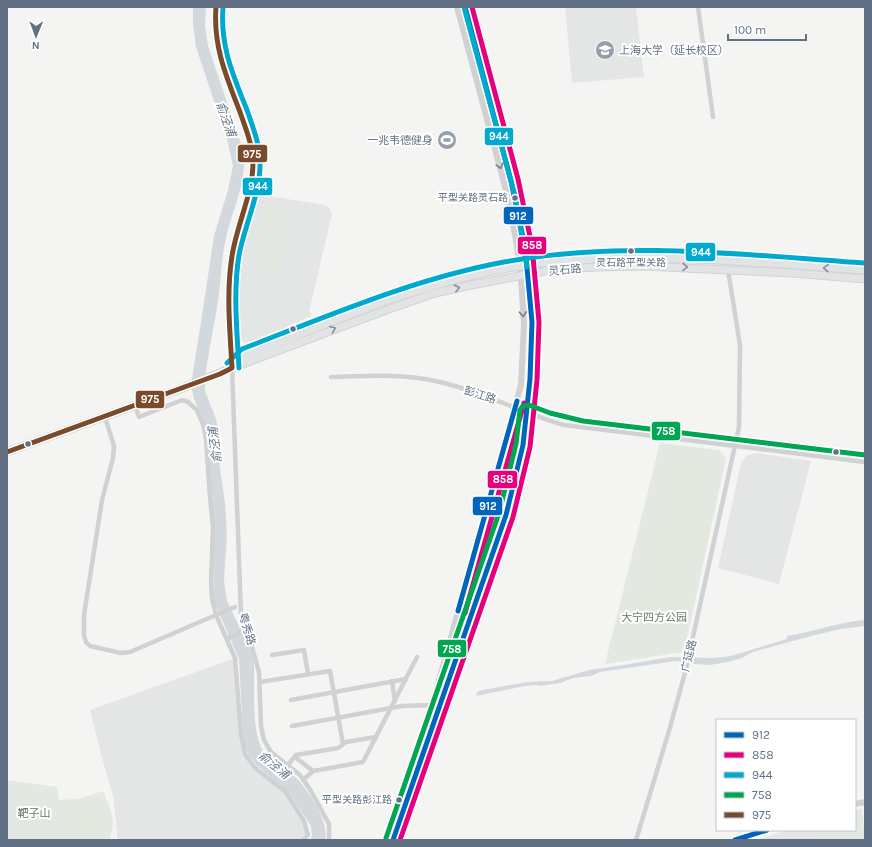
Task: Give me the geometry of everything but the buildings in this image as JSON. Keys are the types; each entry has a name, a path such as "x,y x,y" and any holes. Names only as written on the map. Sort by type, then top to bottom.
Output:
{"main road":[{"name":"灵石路","path":"7,452 220,374 232,368 399,305 524,270 574,261 638,258 865,270"},
{"name":"灵石路","path":"524,270 643,266 865,279"}],"street":[{"name":"粤秀路","path":"216,7 215,32 218,49 248,134 253,160 251,183 234,243 229,297 241,615 247,629 259,672 261,726 264,740 271,752 303,780 327,818 330,831 330,840"},
{"path":"386,840 432,705 521,385 524,325 524,270 508,198 457,7"},
{"path":"392,840 506,515 522,445 527,412 532,322 524,270 518,210 512,181 465,7"},
{"path":"698,7 713,117"},
{"name":"广延路","path":"636,840 686,669 739,427 740,345 728,270"},
{"name":"彭江路","path":"330,377 389,375 416,377 440,382 515,407 548,420 576,427 865,462"},
{"path":"135,405 139,417 182,400 188,402 197,410 203,424 213,527 211,584 212,599 235,658 241,734 245,754 255,768 286,792 304,821 308,835 303,840"},
{"path":"105,417 114,446 113,458 102,500 85,608 84,635 86,642 90,646 121,653 130,652 235,607"},
{"path":"227,639 247,629"},
{"path":"272,655 304,650 308,674"},
{"path":"303,780 313,771 363,762 418,657"},
{"path":"260,682 330,671 343,744"},
{"path":"291,700 406,679"},
{"path":"392,682 395,701"},
{"path":"292,726 402,706 432,705"},
{"path":"288,766 296,755 338,748 346,742 376,737"},
{"path":"295,757 313,771"},
{"path":"735,840 763,831"}],"shaded area":[{"name":"上海大学（延长校区）","path":"565,7 636,7 644,77 572,83"},
{"path":"261,195 320,204 329,207 332,214 309,312 313,315 249,344 245,344 240,338 237,330 236,296 238,267 242,237 254,196"},
{"path":"757,453 811,461 779,584 718,568 741,463 747,455"},
{"path":"235,658 245,754 255,768 286,792 304,821 308,835 303,840 117,840 113,796 90,710"},
{"path":"785,831 813,831 814,840 756,840"}],"green space":[{"path":"276,207 288,212 291,222 281,266 274,273 267,274 260,271 258,268 256,264 256,254 264,216 268,210"},
{"name":"大宁四方公园","path":"660,443 719,450 726,458 684,652 605,664"},
{"name":"靶子山","path":"7,780 57,787 59,800 78,799 103,791 111,810 113,821 113,827 109,840 7,840"},
{"path":"862,809 865,840 814,840 813,831 856,831 856,811"}],"water":[{"name":"俞泾浦","path":"193,7 206,7 205,25 208,46 243,150 244,162 241,185 224,250 218,301 205,380 205,391 218,428 219,461 225,503 227,536 224,580 227,601 252,653 254,663 254,707 256,730 262,749 267,757 292,774 310,795 316,804 324,823 326,832 325,840 310,840 312,836 311,826 288,791 257,766 248,754 244,744 239,659 215,604 213,594 214,564 212,511 203,418 194,399 191,385 214,236 228,190 233,166 228,143 196,47 193,24"},
{"path":"408,138 434,138 434,141 420,146 408,146"},
{"path":"865,620 865,626 841,629 811,636 753,652 742,658 728,662 710,665 676,661 600,672 591,676 573,678 560,683 540,686 525,686 476,696 478,691 527,682 552,681 589,670 670,657 714,658 731,656 787,639 787,636"}],"transit line":[{"name":"975","path":"7,452 220,374 232,368 229,312 230,270 234,244 251,183 253,159 248,135 222,61 217,35 216,7"},
{"name":"944","path":"464,7 515,196 527,267"},
{"name":"912","path":"393,840 506,515 523,445 530,379 532,322 525,247 511,181 465,7"},
{"name":"858","path":"400,840 513,517 530,447 537,380 539,322 532,246 518,179 472,7"},
{"name":"944","path":"223,8 226,48 232,72 255,133 260,157 260,170 256,195 242,243 237,269 236,311 239,368"},
{"name":"944","path":"227,363 242,349 339,311 437,278 504,262 549,255 593,252 684,251 865,263"},
{"name":"912","path":"458,611 517,401"},
{"name":"858","path":"465,613 524,403"},
{"name":"758","path":"386,838 499,513 516,444 520,410 523,406 529,405 550,413 583,421 865,455"},
{"name":"912","path":"735,840 764,831"}],"place":[{"name":"上海大学（延长校区）","path":"605,50"},
{"name":"一兆韦德健身","path":"447,140"},
{"name":"平型关路灵石路","path":"515,198"},
{"name":"灵石路平型关路","path":"631,251"},
{"name":"平型关路彭江路","path":"399,800"}]}
